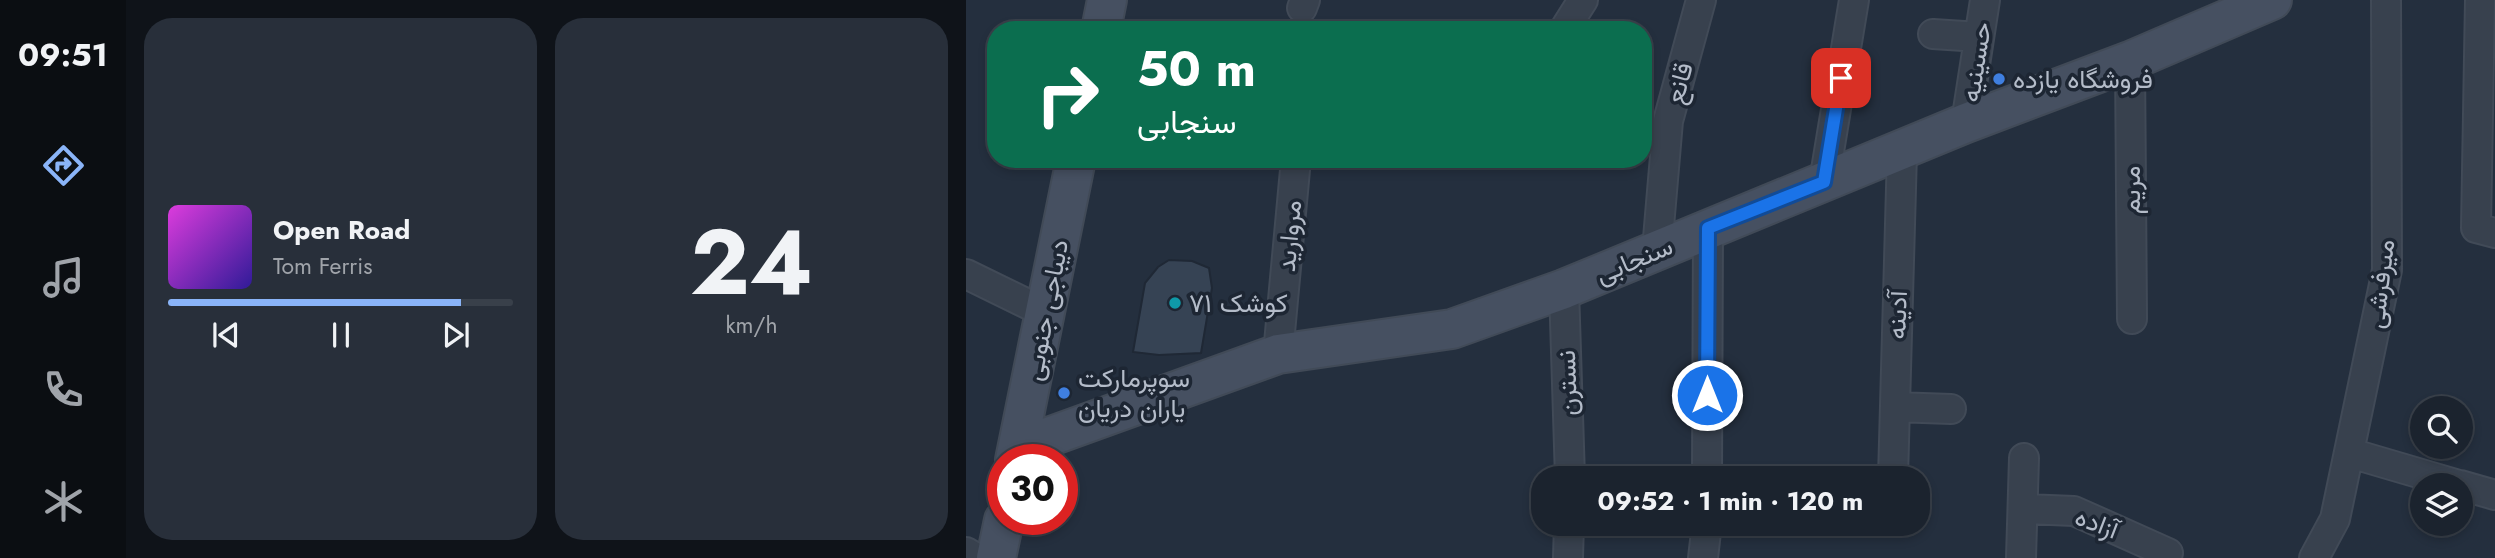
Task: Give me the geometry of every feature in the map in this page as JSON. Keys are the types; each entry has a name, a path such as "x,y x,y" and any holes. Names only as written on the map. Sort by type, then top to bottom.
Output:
{"street":[{"path":"1103,21 1107,0"},
{"path":"1570,21 1583,0"},
{"name":"قانع","path":"1657,250 1668,121 1701,0"},
{"path":"1824,182 1854,0"},
{"name":"حسینیه","path":"1966,123 1985,0"},
{"name":"سنجابی","path":"1043,444 1278,354 1452,329 1564,289 1708,228 1902,152 1966,123 2130,61 2272,0"},
{"name":"میرفرشی","path":"2314,558 2335,519 2387,270 2386,0"},
{"path":"2480,0 2476,228 2495,233"},
{"path":"1933,34 1979,37"},
{"name":"مریم","path":"2130,61 2132,319"},
{"name":"آدینه","path":"1893,466 1902,152"},
{"name":"دیباجی جنوبی","path":"1019,444 1074,168"},
{"name":"مروارید","path":"1278,354 1295,168"},
{"path":"1707,466 1708,228"},
{"path":"966,274 1046,313"},
{"name":"نسترن","path":"1564,289 1570,466"},
{"path":"1895,407 1951,410"},
{"path":"2350,453 2419,473"},
{"path":"2021,558 2024,458"},
{"path":"2473,489 2495,495"},
{"name":"آزاده","path":"2023,509 2074,511 2168,553"},
{"path":"996,558 1001,535"},
{"path":"1568,558 1569,536"},
{"path":"1703,558 1706,536"},
{"path":"966,552 976,558"}],"building":[{"name":"کوشک ۷۱","path":"1169,260 1192,261 1209,268 1212,288 1201,353 1159,355 1133,352 1145,283 1158,267"}],"place":[{"name":"فروشگاه یازده","path":"1999,79"},
{"name":"کوشک ۷۱","path":"1175,303"},
{"name":"سوپرمارکت یاران دریان","path":"1064,393"}],"route":[{"path":"1707,395 1708,228 1824,182 1841,78"}]}
